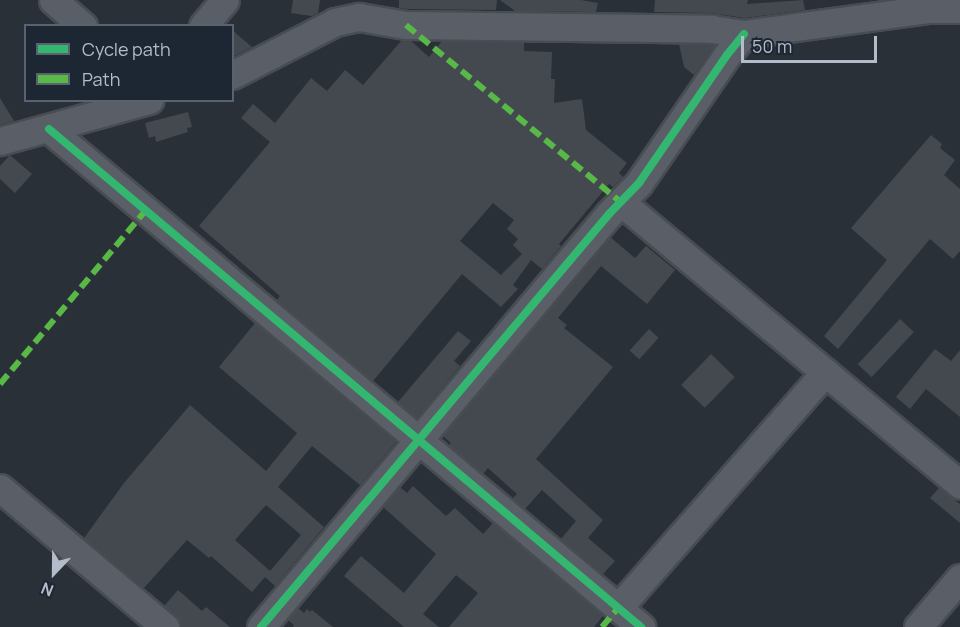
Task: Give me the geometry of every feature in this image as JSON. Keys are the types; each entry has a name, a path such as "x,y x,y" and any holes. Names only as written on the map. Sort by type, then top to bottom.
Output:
{"street":[{"path":"53,0 80,24"},
{"path":"205,24 225,0"},
{"path":"234,74 329,25 359,17 406,25 712,29 744,34 929,9 960,9"},
{"path":"261,627 639,183 744,34"},
{"path":"0,141 142,102"},
{"path":"49,129 641,627"},
{"path":"622,203 960,485"},
{"path":"618,608 825,372"},
{"path":"0,488 165,627"},
{"path":"918,627 960,578"}],"building":[{"path":"293,0 320,0 318,13 312,16 291,13"},
{"path":"399,0 497,0 496,10 407,9 399,8"},
{"path":"500,0 581,0 598,3 596,12 515,11"},
{"path":"655,0 748,0 747,4 803,0 805,10 744,18 712,13 654,12"},
{"path":"234,32 252,47 234,56"},
{"path":"402,40 411,41 429,57 442,41 524,42 524,51 552,52 551,79 555,79 554,103 582,99 586,130 627,163 619,173 623,177 613,187 609,184 559,244 561,246 542,269 531,260 513,285 518,289 501,307 462,274 373,381 277,300 280,296 199,226 270,142 241,118 253,104 275,123 311,78 327,91 345,70 363,85","holes":["493,203 514,220 507,229 518,239 513,245 522,254 501,275 460,241"]},
{"path":"679,44 715,45 694,75 684,67"},
{"path":"0,98 14,121 0,125"},
{"path":"188,112 192,127 187,128 188,132 156,142 155,136 149,138 145,123"},
{"path":"931,135 942,144 940,148 955,160 944,175 960,189 960,251 953,259 930,239 838,349 824,336 887,260 851,228"},
{"path":"10,155 32,174 15,193 0,179 0,166"},
{"path":"610,237 635,258 646,246 675,270 647,304 601,266 558,318 567,325 564,328 613,367 536,459 603,520 588,538 615,561 603,574 561,539 576,521 542,490 525,509 513,498 517,494 488,468 483,474 449,445 451,443 443,436"},
{"path":"900,319 914,332 872,377 858,364"},
{"path":"255,323 396,442 360,485 312,446 278,487 324,527 275,586 265,577 252,592 211,556 209,558 187,540 144,588 84,538 124,483 190,405 266,471 297,433 219,367","holes":["266,505 301,535 270,571 235,540"]},
{"path":"649,329 659,338 639,359 630,351"},
{"path":"458,331 471,341 454,361 460,366 417,418 398,402"},
{"path":"935,349 951,361 960,350 960,417 926,389 910,409 896,397"},
{"path":"711,354 735,377 705,408 681,385"},
{"path":"413,486 446,516 455,508 483,534 493,523 603,616 594,627 449,627 478,593 456,575 423,614 439,627 404,627 344,576 361,556 404,593 436,554 383,507 400,487 407,493"},
{"path":"939,488 960,504 960,523 930,498"},
{"path":"178,590 202,611 206,607 230,627 180,627 176,615 164,606"},
{"path":"298,608 304,613 307,609 310,612 312,610 333,627 293,627 294,625 288,620"}],"marked path":[{"path":"406,25 622,203"},
{"path":"0,384 146,210"},
{"path":"602,627 618,608"}],"cycle path":[{"path":"261,627 609,214 639,183 744,34"},
{"path":"49,129 641,627"}]}
